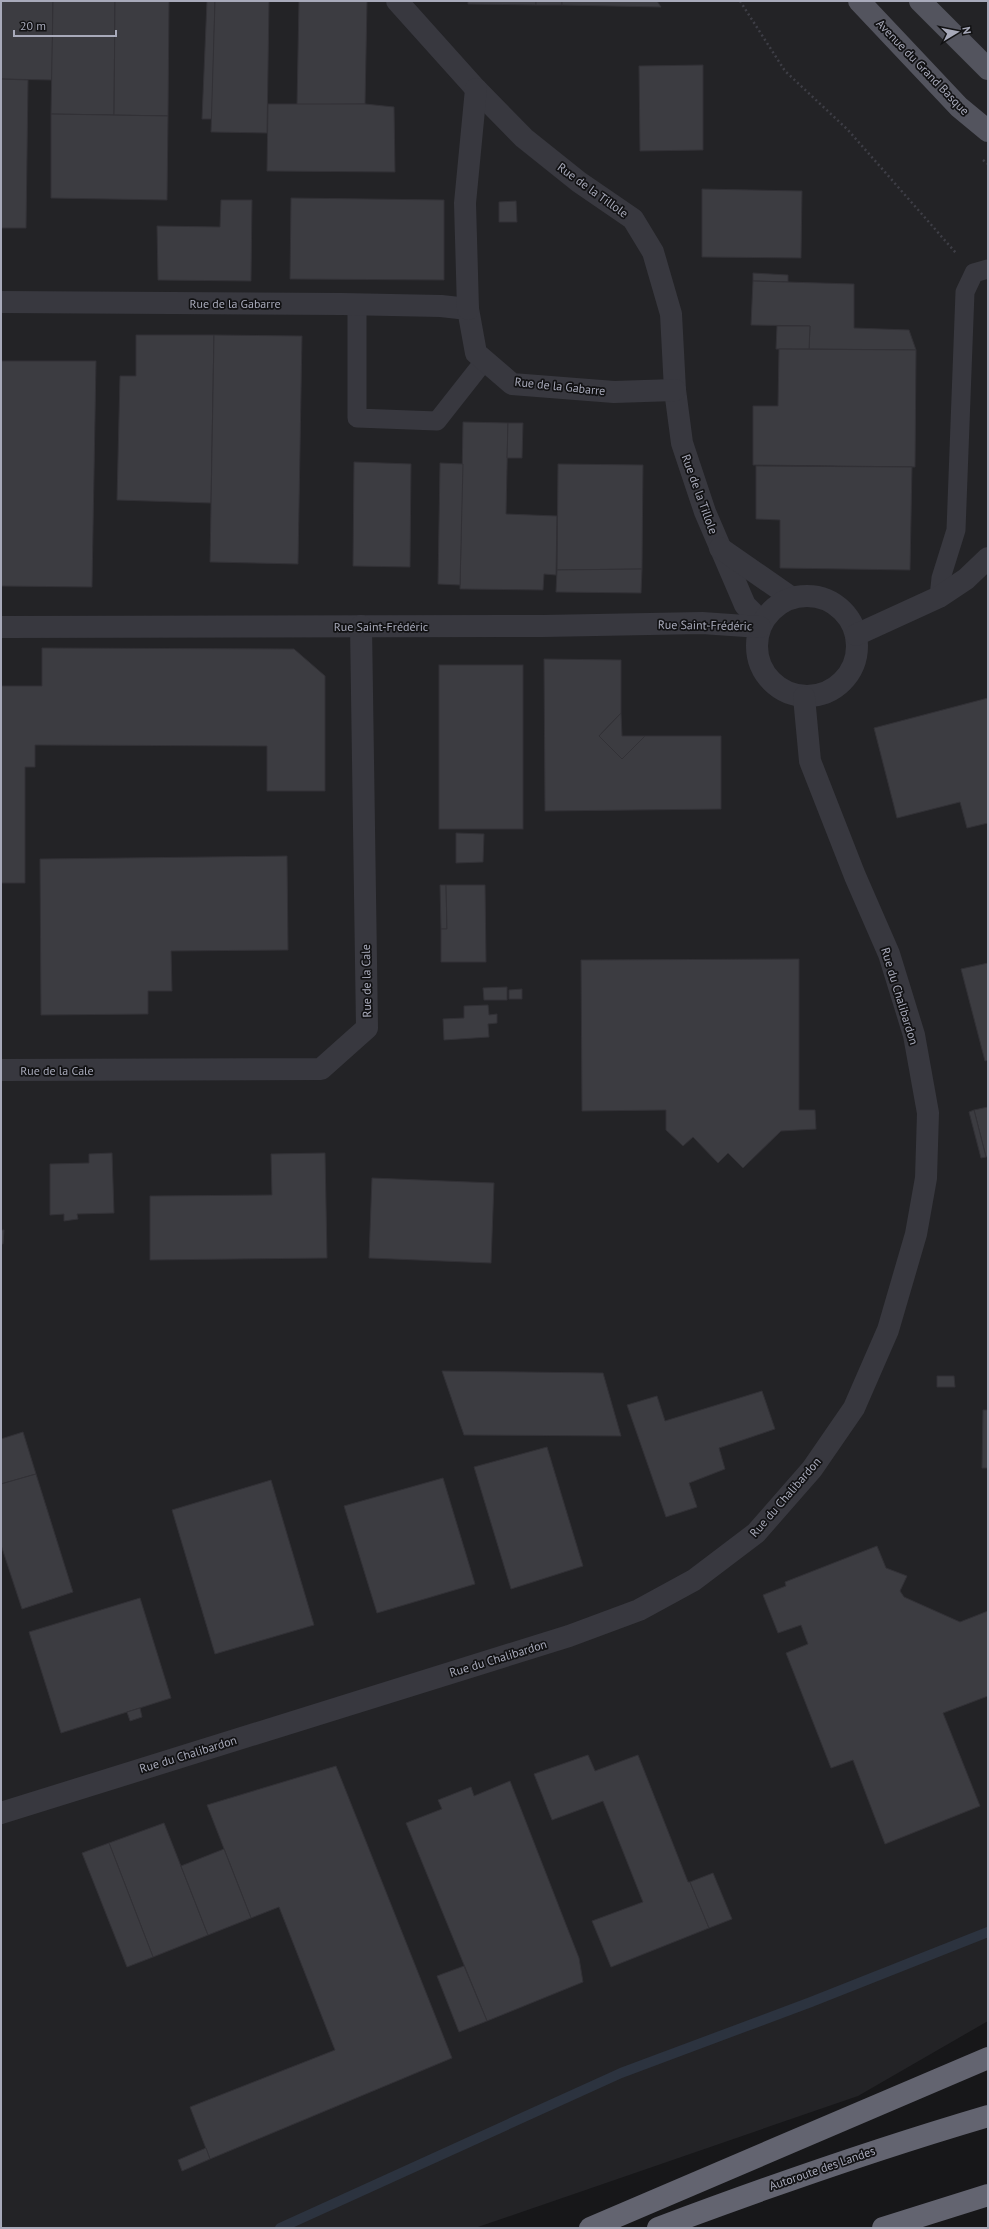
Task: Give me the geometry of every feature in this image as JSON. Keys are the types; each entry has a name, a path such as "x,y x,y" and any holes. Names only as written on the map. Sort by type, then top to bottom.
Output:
{"highway":[{"path":"590,2228 988,2058"},
{"name":"Autoroute des Landes","path":"658,2228 831,2165 988,2116"},
{"path":"883,2228 988,2196"}],"main road":[{"name":"Avenue du Grand Basque","path":"859,1 959,107 988,131"},
{"path":"920,1 988,69"}],"street":[{"name":"Rue de la Tillole","path":"397,1 476,89 524,138 579,182 633,219 653,252 672,314 674,390 682,444 720,548 745,605 761,624"},
{"name":"Rue de la Gabarre","path":"476,89 465,203 468,309 476,353 512,384 614,392 674,390"},
{"name":"Rue de la Gabarre","path":"1,302 441,306 468,309"},
{"name":"Rue de la Tillole","path":"720,548 792,598"},
{"path":"856,634 939,597 966,579 988,558"},
{"path":"809,596 825,598 839,607 850,619 856,634 857,650 854,665 846,679 834,689 820,695 804,697 785,692 770,681 760,665 756,646 761,624 770,611 780,603 792,598 809,596"},
{"name":"Rue Saint-Frédéric","path":"1,628 544,626 702,623 761,624"},
{"name":"Rue de la Cale","path":"1,1070 321,1069 367,1028 361,626"},
{"name":"Rue du Chalibardon","path":"1,1812 569,1636 639,1610 694,1580 756,1533 812,1469 854,1408 888,1330 916,1234 925,1185 928,1113 914,1035 889,954 855,876 810,761 804,697"}],"lane":[{"path":"939,597 942,578 956,530 965,292 981,271"},
{"path":"357,305 357,418 437,421 485,360"}],"path":[{"path":"740,1 785,71 848,130 981,271"}],"shaded area":[{"path":"1,1 988,1 988,2021 858,2096 475,2228 1,2228"}],"building":[{"path":"1,1 53,1 52,80 1,79"},
{"path":"53,1 115,1 114,115 51,114"},
{"path":"115,1 169,1 168,116 114,115"},
{"path":"207,1 215,1 212,119 202,119"},
{"path":"215,1 269,1 267,133 211,132"},
{"path":"299,1 367,1 365,104 297,105"},
{"path":"468,1 536,1 536,5 468,4"},
{"path":"536,1 562,1 562,5 536,5"},
{"path":"562,1 657,1 661,7 562,5"},
{"path":"703,65 703,150 640,151 639,66"},
{"path":"1,79 28,80 26,228 1,228"},
{"path":"268,104 365,104 394,107 395,172 267,171"},
{"path":"51,114 168,116 167,200 51,198"},
{"path":"702,189 802,191 801,258 702,257"},
{"path":"291,198 444,200 444,280 290,279"},
{"path":"221,200 252,200 251,281 158,280 157,226 220,227"},
{"path":"516,201 517,222 499,222 499,202"},
{"path":"753,273 788,275 788,282 753,281"},
{"path":"753,281 854,284 854,328 909,330 916,350 809,349 810,326 751,325"},
{"path":"777,326 810,326 809,349 776,349"},
{"path":"136,335 214,335 211,503 117,500 120,376 136,376"},
{"path":"214,335 302,336 298,564 210,562"},
{"path":"779,349 916,350 915,467 753,465 753,406 778,406"},
{"path":"1,361 96,361 92,587 1,586"},
{"path":"463,422 508,423 506,514 557,516 556,575 544,574 543,590 460,589"},
{"path":"508,423 523,423 522,458 507,458"},
{"path":"354,462 411,464 410,567 353,566"},
{"path":"440,463 463,464 460,585 438,584"},
{"path":"558,464 643,465 642,569 557,570"},
{"path":"756,466 912,467 910,570 780,568 780,520 756,519"},
{"path":"642,569 641,593 556,592 557,570"},
{"path":"42,648 294,649 325,676 325,791 267,791 267,746 35,745 35,767 25,767 25,883 1,883 1,686 42,686"},
{"path":"544,659 621,660 621,713 599,736 622,759 645,736 721,736 721,809 545,811"},
{"path":"439,665 523,665 523,829 439,829"},
{"path":"988,698 988,823 967,828 960,802 897,818 874,728"},
{"path":"621,713 622,736 645,736 622,759 599,736"},
{"path":"456,833 484,834 483,862 456,863"},
{"path":"287,856 288,950 171,951 172,991 148,991 148,1014 41,1015 40,859"},
{"path":"440,885 446,885 447,929 441,929"},
{"path":"446,885 485,885 486,962 441,962 441,929 447,929"},
{"path":"799,959 799,1110 815,1110 816,1129 781,1131 743,1168 728,1153 718,1163 693,1137 683,1146 666,1130 666,1110 582,1111 581,960"},
{"path":"988,963 988,1060 985,1061 961,969"},
{"path":"507,987 507,1000 484,1000 483,988"},
{"path":"522,989 522,999 509,999 509,990"},
{"path":"488,1005 489,1015 497,1014 497,1023 488,1024 489,1037 444,1040 443,1019 464,1018 464,1006"},
{"path":"988,1107 988,1156 986,1157 974,1110"},
{"path":"974,1110 986,1157 981,1158 969,1112"},
{"path":"112,1153 114,1213 77,1214 78,1219 64,1221 64,1214 50,1215 50,1164 89,1163 89,1154"},
{"path":"325,1153 327,1258 150,1260 150,1196 272,1195 271,1154"},
{"path":"372,1178 494,1183 491,1263 369,1258"},
{"path":"1,1230 4,1230 3,1244 1,1244"},
{"path":"442,1371 603,1373 621,1436 464,1435"},
{"path":"937,1376 954,1376 955,1387 937,1387"},
{"path":"762,1391 775,1429 719,1448 725,1469 689,1483 697,1507 666,1517 627,1405 657,1396 665,1421"},
{"path":"983,1410 988,1410 988,1468 982,1468"},
{"path":"23,1432 36,1474 1,1484 1,1439"},
{"path":"547,1447 583,1566 511,1589 474,1467"},
{"path":"36,1474 73,1592 22,1609 1,1545 1,1484"},
{"path":"443,1478 475,1584 377,1613 344,1506"},
{"path":"271,1480 314,1625 215,1654 172,1510"},
{"path":"877,1546 886,1568 907,1576 900,1591 904,1597 960,1622 988,1611 988,1696 943,1713 980,1806 885,1844 853,1760 831,1768 786,1653 808,1644 801,1625 778,1633 763,1595 786,1586 785,1582"},
{"path":"140,1598 171,1698 61,1733 29,1632"},
{"path":"140,1708 142,1717 130,1721 127,1712"},
{"path":"588,1755 595,1771 638,1755 688,1882 690,1882 709,1928 611,1967 592,1921 643,1902 603,1801 552,1820 534,1774"},
{"path":"336,1766 452,2058 210,2159 190,2107 335,2050 279,1907 251,1918 207,1805"},
{"path":"510,1781 579,1958 583,1982 487,2021 406,1823 442,1809 438,1800 471,1787 474,1796"},
{"path":"164,1823 208,1935 153,1957 109,1843"},
{"path":"109,1843 153,1957 127,1967 82,1853"},
{"path":"224,1849 251,1918 208,1935 181,1866"},
{"path":"713,1873 732,1919 709,1928 690,1882"},
{"path":"464,1966 487,2021 459,2032 437,1976"},
{"path":"206,2148 210,2159 182,2171 178,2160"}],"waterway":[{"path":"280,2228 621,2073 811,2002 988,1932"}]}
